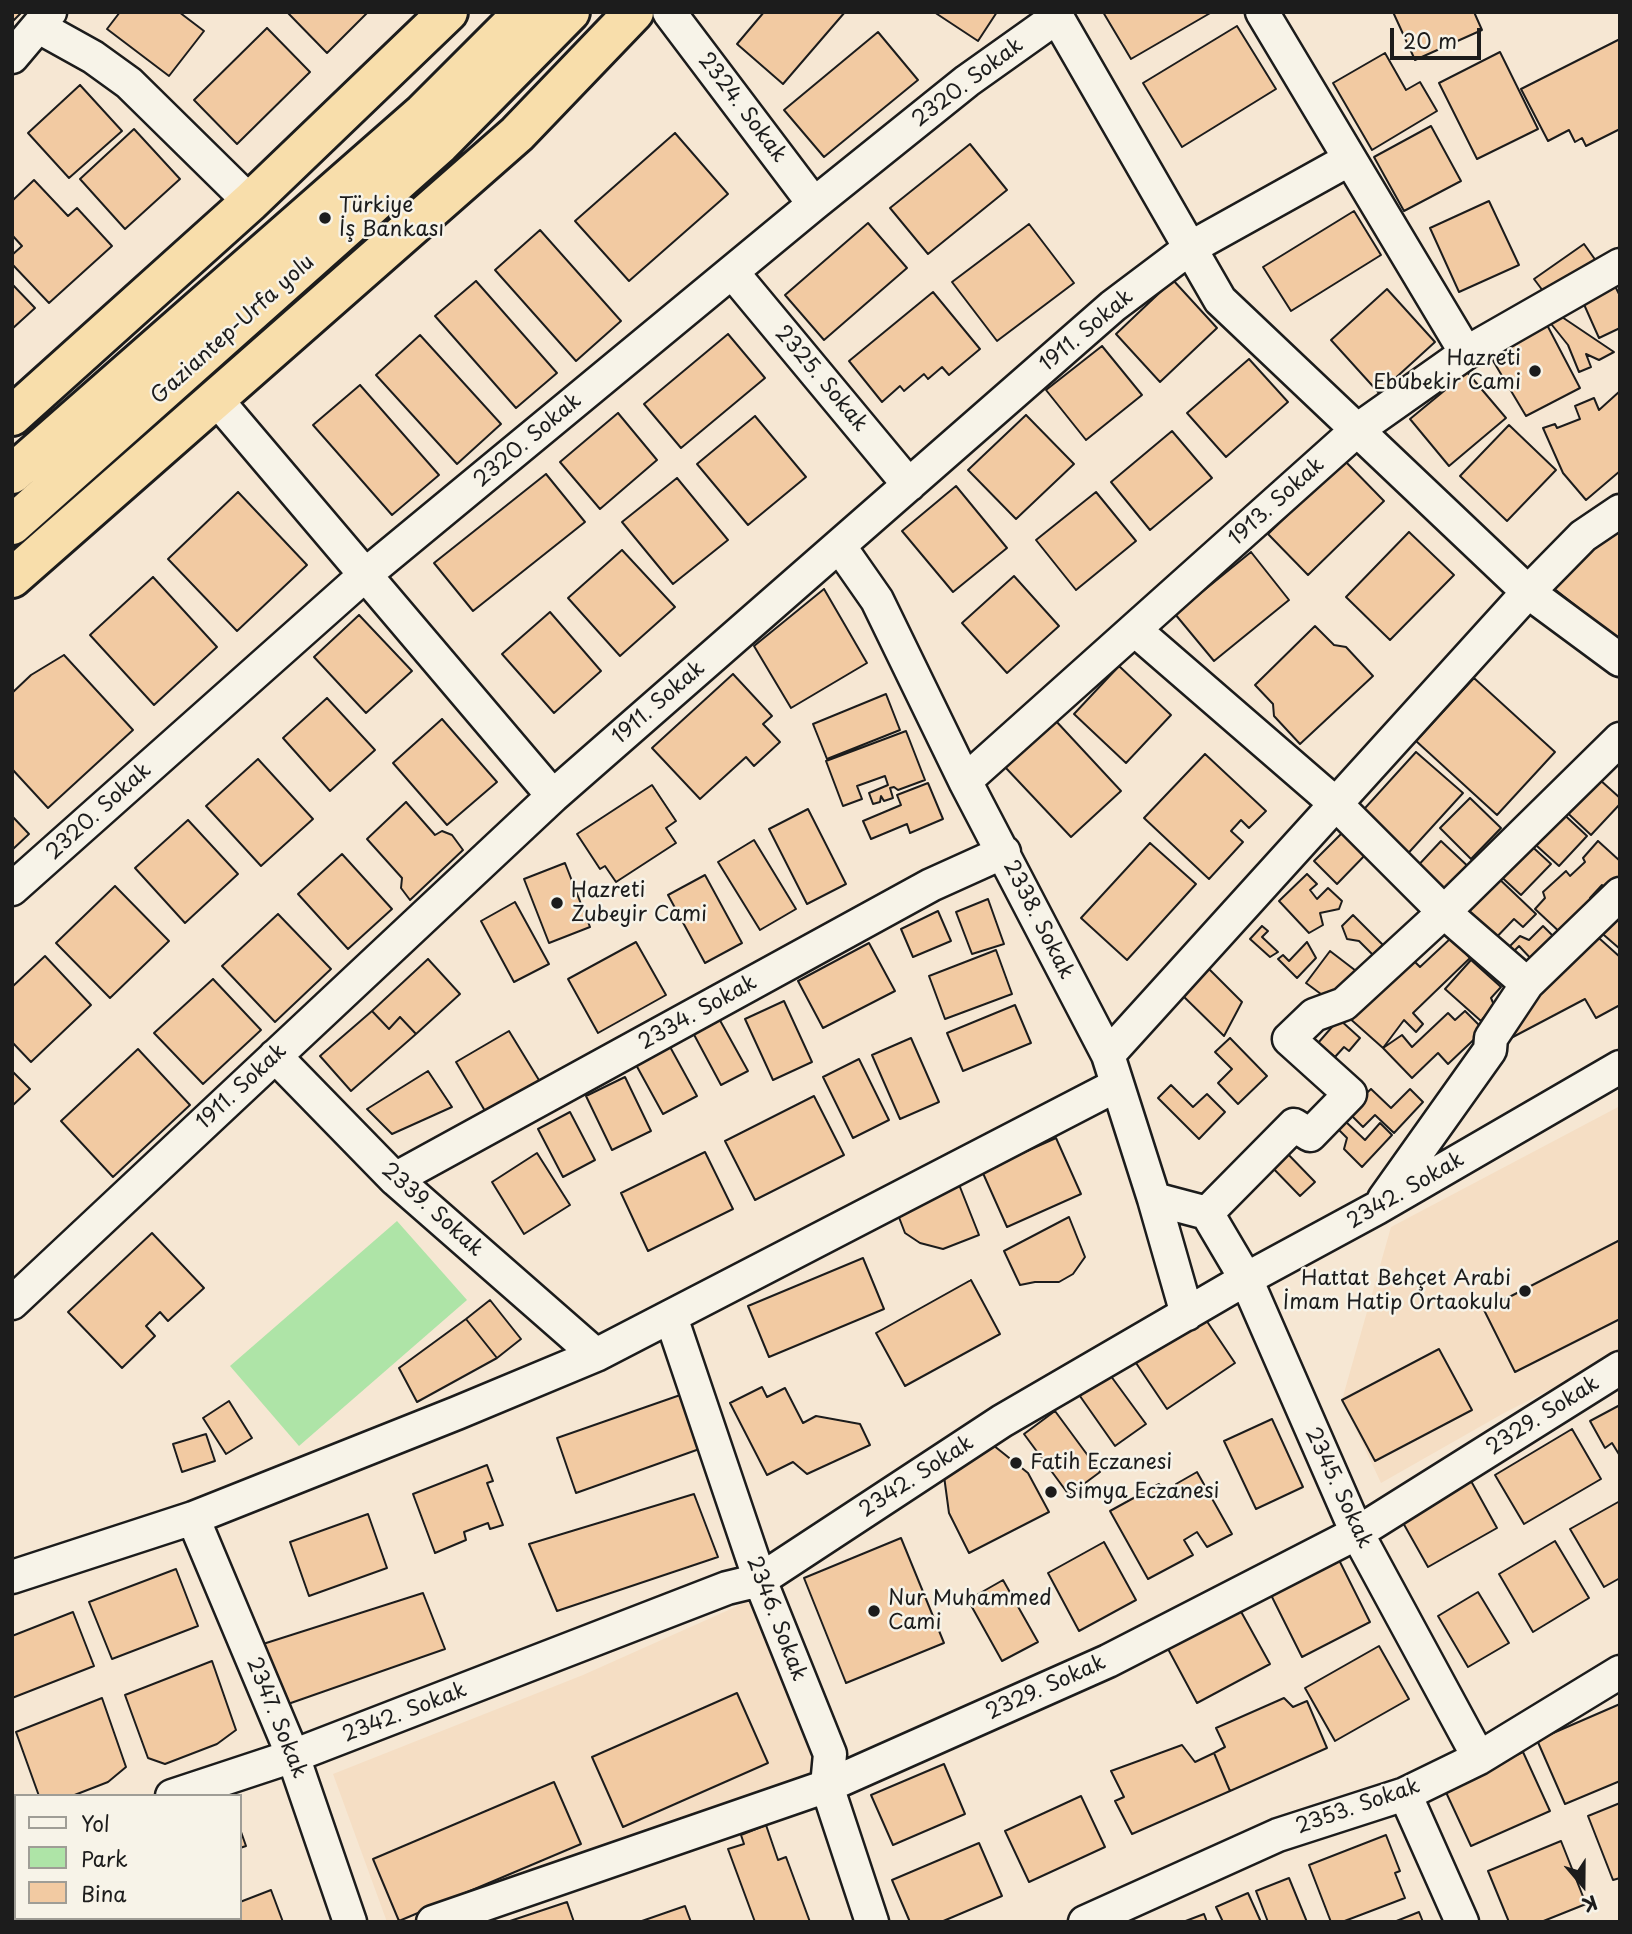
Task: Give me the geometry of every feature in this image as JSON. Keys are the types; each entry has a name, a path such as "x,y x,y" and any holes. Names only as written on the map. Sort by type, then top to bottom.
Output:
{"highway":[{"path":"12,415 250,202 448,12"},
{"name":"Gaziantep-Urfa yolu","path":"12,474 423,113 524,12"},
{"name":"Gaziantep-Urfa yolu","path":"12,525 440,144 570,12"},
{"path":"12,578 517,134 634,12"}],"street":[{"name":"2324. Sokak","path":"669,12 814,204"},
{"path":"1262,12 1466,353"},
{"path":"1057,15 1220,300 1528,592 1620,660"},
{"name":"2320. Sokak","path":"12,889 365,575 814,204 967,81 1057,15"},
{"path":"12,57 45,20 130,83 250,202"},
{"name":"1911. Sokak","path":"12,1303 553,796 1113,306 1190,248 1350,159"},
{"name":"1913. Sokak","path":"965,780 1357,430 1466,353 1620,265"},
{"name":"2325. Sokak","path":"732,272 909,485"},
{"path":"216,399 553,796"},
{"path":"1108,1055 1528,592 1583,536 1620,511"},
{"name":"2338. Sokak","path":"840,547 877,600 965,780 1108,1055 1187,1314"},
{"path":"1135,630 1336,804 1444,912 1527,984"},
{"path":"1154,1199 1207,1213 1294,1125 1310,1135 1350,1094 1289,1040 1314,1015 1345,1004 1444,912 1620,739"},
{"name":"2334. Sokak","path":"395,1179 931,886 1004,852"},
{"path":"1377,1208 1490,1050 1490,1038 1527,984 1620,894"},
{"name":"2339. Sokak","path":"275,1056 395,1179 596,1355"},
{"name":"2342. Sokak","path":"178,1794 293,1756 727,1588 760,1580 1002,1421 1620,1067"},
{"path":"12,1577 193,1518 596,1355 1117,1085"},
{"name":"2345. Sokak","path":"1207,1213 1246,1279 1357,1532 1479,1758"},
{"name":"2346. Sokak","path":"671,1317 760,1580 830,1754 827,1786 872,1922"},
{"name":"2329. Sokak","path":"433,1922 827,1786 1108,1661 1357,1532 1620,1368"},
{"name":"2347. Sokak","path":"193,1518 293,1756 350,1922"},
{"name":"2353. Sokak","path":"1085,1922 1278,1835 1405,1794 1479,1758 1620,1672"},
{"path":"1405,1794 1462,1922"}],"shaded area":[{"name":"Hattat Behçet Arabi İmam Hatip Ortaokulu","path":"1620,1106 1620,1354 1504,1413 1381,1483 1342,1400 1391,1227"},
{"path":"751,1600 825,1770 470,1922 387,1922 333,1774 583,1675"}],"green space":[{"path":"397,1221 467,1300 299,1446 230,1366"}],"building":[{"path":"12,12 22,12 12,22"},
{"path":"120,12 179,12 204,31 169,76 107,29"},
{"path":"287,12 368,12 327,53"},
{"path":"764,12 845,12 783,84 737,44"},
{"path":"934,12 997,12 978,41"},
{"path":"1103,12 1212,12 1131,59"},
{"path":"1393,12 1474,12 1482,30 1415,60"},
{"path":"1237,26 1276,89 1182,147 1143,83"},
{"path":"267,28 310,72 237,144 194,100"},
{"path":"878,32 918,80 824,157 784,110"},
{"path":"1620,39 1620,129 1586,146 1582,138 1575,142 1569,130 1548,141 1521,89"},
{"path":"1500,52 1538,129 1477,159 1439,83"},
{"path":"1385,53 1406,90 1420,82 1437,111 1372,150 1333,83"},
{"path":"80,85 122,131 69,178 28,133"},
{"path":"1431,126 1461,181 1404,211 1374,157"},
{"path":"134,129 180,179 125,229 80,179"},
{"path":"675,133 728,194 629,281 575,221"},
{"path":"970,144 1007,190 928,254 890,208"},
{"path":"34,180 68,216 77,208 112,246 49,303 12,264 12,255 22,246 12,235 12,201"},
{"path":"1489,201 1519,265 1459,292 1430,228"},
{"path":"1354,211 1381,255 1291,311 1263,267"},
{"path":"868,223 907,268 824,340 785,295"},
{"path":"1029,224 1074,283 997,341 952,282"},
{"path":"540,230 621,321 576,361 495,270"},
{"path":"1584,244 1599,265 1549,299 1534,279"},
{"path":"1173,280 1217,328 1160,382 1116,334"},
{"path":"476,281 557,373 516,408 435,316"},
{"path":"12,284 35,308 12,329"},
{"path":"1615,286 1620,296 1620,328 1599,338 1578,291"},
{"path":"1387,289 1435,342 1379,393 1331,340"},
{"path":"933,292 980,349 949,375 942,367 928,379 924,374 904,391 900,386 882,402 849,361"},
{"path":"1559,315 1614,352 1599,360 1586,354 1591,367 1579,372 1568,345 1548,320"},
{"name":"Hazreti Ebubekir Cami","path":"1546,323 1580,388 1526,416 1489,354"},
{"path":"728,334 765,378 681,448 644,404"},
{"path":"420,335 501,424 457,464 376,375"},
{"path":"1102,346 1142,395 1086,440 1046,390"},
{"path":"1249,359 1288,402 1226,457 1187,413"},
{"path":"1467,372 1506,418 1449,466 1410,419"},
{"path":"360,385 439,475 392,515 313,425"},
{"path":"1620,391 1620,471 1586,500 1563,473 1543,428 1555,424 1557,428 1580,419 1575,406 1594,398 1599,410"},
{"path":"618,413 657,460 600,509 560,462"},
{"path":"1026,415 1074,464 1016,519 968,470"},
{"path":"755,416 806,477 748,525 697,464"},
{"path":"1509,425 1556,470 1507,521 1460,476"},
{"path":"1172,431 1212,478 1150,530 1111,482"},
{"path":"1344,460 1384,501 1308,575 1268,534"},
{"path":"546,474 585,522 473,611 434,563"},
{"path":"677,478 728,540 673,584 622,522"},
{"path":"956,486 1007,548 953,592 902,531"},
{"path":"238,492 307,565 237,631 168,559"},
{"path":"1096,492 1136,541 1076,590 1036,540"},
{"path":"1613,522 1620,527 1620,641 1552,587"},
{"path":"1409,532 1454,575 1390,640 1346,597"},
{"path":"622,550 675,607 620,656 568,598"},
{"path":"1251,552 1289,600 1214,661 1175,614"},
{"path":"1014,576 1059,626 1007,673 962,623"},
{"path":"153,577 217,647 154,705 90,635"},
{"path":"824,589 867,663 791,708 754,646"},
{"path":"550,612 601,671 554,713 502,654"},
{"path":"359,615 412,671 366,713 314,657"},
{"path":"1315,626 1334,645 1346,647 1373,676 1300,744 1274,716 1273,704 1255,685"},
{"path":"64,655 133,730 48,808 12,769 12,693 31,675"},
{"path":"1119,666 1171,715 1126,763 1074,714"},
{"path":"733,674 772,716 763,724 780,742 754,766 746,757 700,799 652,748"},
{"path":"1474,678 1555,752 1497,815 1416,741"},
{"path":"886,694 900,730 827,759 813,724"},
{"path":"327,698 375,750 330,791 283,738"},
{"path":"442,719 497,782 447,825 393,763"},
{"path":"1055,720 1121,791 1071,837 1005,767"},
{"path":"906,731 925,780 898,790 890,788 893,798 884,801 881,796 880,802 873,804 869,793 888,785 885,776 857,786 862,799 843,806 826,761"},
{"path":"1416,752 1463,793 1402,860 1356,818"},
{"path":"1205,754 1266,811 1249,828 1241,820 1231,831 1243,842 1209,879 1144,818"},
{"path":"258,759 313,819 261,866 206,806"},
{"path":"1589,770 1620,798 1620,804 1591,835 1558,804"},
{"path":"928,783 943,819 910,833 907,824 871,839 863,821 901,805 897,795"},
{"path":"652,785 676,821 666,828 676,843 616,882 605,866 600,869 577,834"},
{"path":"1470,798 1501,828 1471,859 1440,828"},
{"path":"406,802 435,835 442,831 452,835 463,850 410,900 401,888 402,878 367,839"},
{"path":"1556,807 1587,836 1559,866 1527,837"},
{"path":"808,809 846,884 807,904 769,829"},
{"path":"12,816 29,834 12,850"},
{"path":"188,820 238,874 185,923 135,868"},
{"path":"1346,829 1369,851 1337,884 1314,861"},
{"path":"754,840 796,909 760,930 718,862"},
{"path":"1525,840 1551,864 1521,895 1495,871"},
{"path":"1441,841 1474,872 1444,903 1412,872"},
{"path":"1598,841 1620,861 1620,884 1611,893 1602,885 1590,898 1596,904 1564,936 1535,909 1545,898 1543,892 1566,871 1570,876 1585,862 1583,858"},
{"path":"1150,843 1196,884 1127,960 1081,918"},
{"path":"342,854 392,909 348,949 298,894"},
{"name":"Hazreti Zubeyir Cami","path":"565,863 590,927 549,943 524,879"},
{"path":"1307,874 1317,884 1310,890 1317,899 1328,888 1342,901 1339,909 1320,913 1323,925 1309,933 1279,901"},
{"path":"1494,874 1536,914 1523,927 1514,919 1490,944 1458,913"},
{"path":"705,875 742,943 705,963 668,895"},
{"path":"115,886 169,941 110,998 56,943"},
{"path":"988,899 1004,944 972,954 956,912"},
{"path":"515,902 549,964 514,982 481,921"},
{"path":"1620,904 1620,949 1597,929"},
{"path":"938,911 951,941 913,957 901,929"},
{"path":"278,914 331,969 275,1022 222,966"},
{"path":"1353,915 1383,945 1373,955 1359,941 1347,939 1342,926"},
{"path":"1262,926 1268,931 1262,937 1278,952 1270,957 1250,939"},
{"path":"1543,926 1562,945 1534,962 1519,946 1506,959 1502,954 1520,936 1529,940"},
{"path":"1590,930 1620,957 1620,1005 1596,1018 1585,999 1511,1038 1502,1027"},
{"path":"1451,938 1470,958 1413,1013 1423,1024 1416,1032 1404,1020 1383,1048 1347,1016 1409,956 1420,967"},
{"path":"636,942 666,995 598,1033 568,979"},
{"path":"1307,942 1316,958 1297,978 1278,959 1283,955 1289,961"},
{"path":"869,943 895,991 823,1028 798,981"},
{"path":"996,950 1012,994 945,1019 929,976"},
{"path":"1330,951 1360,974 1325,997 1306,983"},
{"path":"45,956 91,1005 31,1062 12,1042 12,987"},
{"path":"428,959 460,994 416,1034 400,1017 389,1029 372,1011"},
{"path":"1471,960 1501,987 1491,998 1494,1005 1481,1021 1445,989"},
{"path":"1207,967 1242,1002 1224,1036 1180,993"},
{"path":"213,979 261,1030 203,1084 154,1033"},
{"path":"784,1001 812,1062 773,1080 745,1019"},
{"path":"1015,1005 1031,1043 963,1071 947,1033"},
{"path":"372,1011 389,1029 400,1017 416,1034 351,1091 320,1056"},
{"path":"1465,1011 1484,1030 1448,1064 1438,1053 1412,1078 1383,1048 1402,1035 1412,1047 1448,1013 1455,1020"},
{"path":"717,1015 748,1071 721,1085 691,1029"},
{"path":"1339,1019 1360,1038 1349,1051 1344,1047 1335,1057 1318,1043"},
{"path":"509,1031 542,1085 488,1116 456,1062"},
{"path":"911,1038 939,1102 900,1119 872,1055"},
{"path":"1230,1038 1267,1076 1238,1104 1218,1083 1232,1069 1215,1052"},
{"path":"669,1045 697,1096 663,1114 635,1063"},
{"path":"138,1049 190,1105 113,1177 61,1121"},
{"path":"859,1059 889,1120 853,1138 823,1077"},
{"path":"12,1071 30,1089 12,1106"},
{"path":"428,1071 452,1107 392,1134 367,1109"},
{"path":"625,1077 651,1131 612,1150 586,1096"},
{"path":"1171,1085 1193,1107 1207,1094 1225,1112 1199,1139 1158,1098"},
{"path":"1371,1089 1391,1108 1410,1089 1423,1102 1394,1133 1375,1115 1363,1127 1343,1107 1359,1100"},
{"path":"814,1096 844,1155 755,1200 725,1141"},
{"path":"570,1112 595,1160 563,1177 538,1129"},
{"path":"1345,1121 1365,1140 1380,1123 1392,1135 1362,1167 1344,1149 1347,1138 1338,1129"},
{"path":"1056,1138 1081,1194 1007,1227 982,1171"},
{"path":"1283,1149 1315,1182 1300,1196 1268,1163"},
{"path":"705,1152 733,1209 648,1251 621,1193"},
{"path":"537,1153 570,1205 524,1234 492,1182"},
{"path":"958,1182 979,1235 943,1249 920,1243 905,1233 895,1207"},
{"path":"1069,1217 1085,1257 1073,1274 1059,1282 1020,1285 1004,1251"},
{"path":"152,1233 204,1288 168,1321 160,1312 146,1326 155,1336 122,1368 68,1312"},
{"path":"1620,1240 1620,1319 1515,1372 1484,1310"},
{"path":"863,1258 884,1309 769,1357 748,1306"},
{"path":"971,1280 1000,1334 905,1386 876,1333"},
{"path":"490,1300 521,1339 497,1358 466,1319"},
{"path":"1202,1314 1235,1363 1167,1409 1134,1360"},
{"path":"466,1319 497,1358 417,1402 399,1368"},
{"path":"1439,1349 1472,1410 1375,1461 1342,1400"},
{"path":"1105,1368 1146,1424 1115,1446 1075,1389"},
{"path":"762,1387 767,1397 785,1388 803,1423 816,1416 860,1424 870,1445 807,1474 793,1462 767,1475 730,1403"},
{"path":"686,1393 705,1447 576,1493 557,1438"},
{"path":"229,1401 252,1438 226,1454 203,1418"},
{"path":"1620,1405 1620,1456 1612,1443 1605,1448 1590,1421"},
{"path":"1055,1411 1100,1472 1069,1495 1024,1434"},
{"path":"1272,1419 1303,1487 1256,1509 1224,1441"},
{"path":"1572,1429 1601,1479 1524,1524 1495,1475"},
{"path":"206,1434 215,1461 182,1472 173,1444"},
{"path":"993,1445 1028,1473 1049,1512 969,1553 949,1513 944,1476"},
{"path":"487,1465 493,1481 487,1483 503,1525 490,1529 488,1523 464,1532 466,1540 435,1553 413,1494"},
{"path":"1197,1472 1232,1534 1207,1547 1197,1532 1184,1540 1193,1555 1148,1579 1110,1511 1159,1484 1167,1499 1181,1492 1176,1484"},
{"path":"1471,1481 1497,1528 1428,1567 1402,1521"},
{"path":"694,1494 718,1557 557,1611 529,1544"},
{"path":"1620,1501 1620,1578 1604,1587 1570,1529"},
{"path":"368,1514 387,1568 309,1596 290,1542"},
{"name":"Nur Muhammed Cami","path":"901,1538 944,1643 846,1683 804,1578"},
{"path":"1555,1541 1589,1598 1533,1632 1499,1574"},
{"path":"1104,1542 1136,1600 1079,1631 1048,1573"},
{"path":"1339,1560 1370,1622 1302,1657 1271,1595"},
{"path":"176,1569 198,1626 112,1659 89,1602"},
{"path":"1003,1580 1038,1642 1002,1661 968,1600"},
{"path":"1478,1592 1509,1643 1468,1667 1438,1616"},
{"path":"423,1593 445,1649 288,1704 263,1644"},
{"path":"1239,1608 1270,1664 1197,1703 1167,1647"},
{"path":"73,1612 94,1666 12,1698 12,1636"},
{"path":"1379,1646 1409,1699 1335,1741 1305,1688"},
{"path":"212,1661 236,1730 217,1744 165,1764 148,1758 125,1695"},
{"path":"737,1693 768,1763 623,1827 592,1757"},
{"path":"102,1698 126,1767 108,1782 77,1794 38,1794 16,1732"},
{"path":"1284,1698 1293,1707 1307,1701 1327,1748 1230,1791 1214,1753 1225,1747 1216,1728"},
{"path":"1620,1704 1620,1781 1565,1804 1537,1740"},
{"path":"1182,1745 1195,1762 1214,1753 1230,1791 1132,1834 1115,1801 1124,1797 1111,1771"},
{"path":"1523,1752 1550,1811 1471,1846 1444,1788"},
{"path":"944,1764 965,1814 893,1845 871,1795"},
{"path":"554,1782 581,1844 399,1921 373,1859"},
{"path":"1081,1796 1105,1847 1029,1882 1005,1831"},
{"path":"1620,1803 1620,1878 1613,1880 1588,1816"},
{"path":"766,1825 778,1860 786,1857 810,1922 755,1922 728,1849 744,1844 741,1835"},
{"path":"1386,1835 1400,1871 1395,1873 1405,1898 1342,1922 1331,1922 1309,1865"},
{"path":"1561,1841 1586,1904 1541,1922 1509,1922 1488,1871"},
{"path":"979,1843 1002,1896 941,1922 910,1922 892,1880"},
{"path":"14,1860 14,1914 12,1909"},
{"path":"1289,1878 1307,1922 1268,1922 1256,1891"},
{"path":"271,1890 283,1922 209,1922 208,1920 242,1920 242,1901"},
{"path":"1248,1893 1261,1922 1223,1922 1216,1907"},
{"path":"567,1902 574,1922 507,1922"},
{"path":"685,1906 691,1922 639,1922"},
{"path":"1419,1912 1423,1922 1394,1922"},
{"path":"1204,1914 1207,1922 1183,1922"},
{"path":"16,1920 54,1920 49,1922"}],"place":[{"name":"Türkiye İş Bankası","path":"325,218"},
{"name":"Hazreti Ebubekir Cami","path":"1535,371"},
{"name":"Hazreti Zubeyir Cami","path":"557,903"},
{"name":"Hattat Behçet Arabi İmam Hatip Ortaokulu","path":"1525,1291"},
{"name":"Fatih Eczanesi","path":"1016,1463"},
{"name":"Simya Eczanesi","path":"1051,1492"},
{"name":"Nur Muhammed Cami","path":"874,1611"}]}
